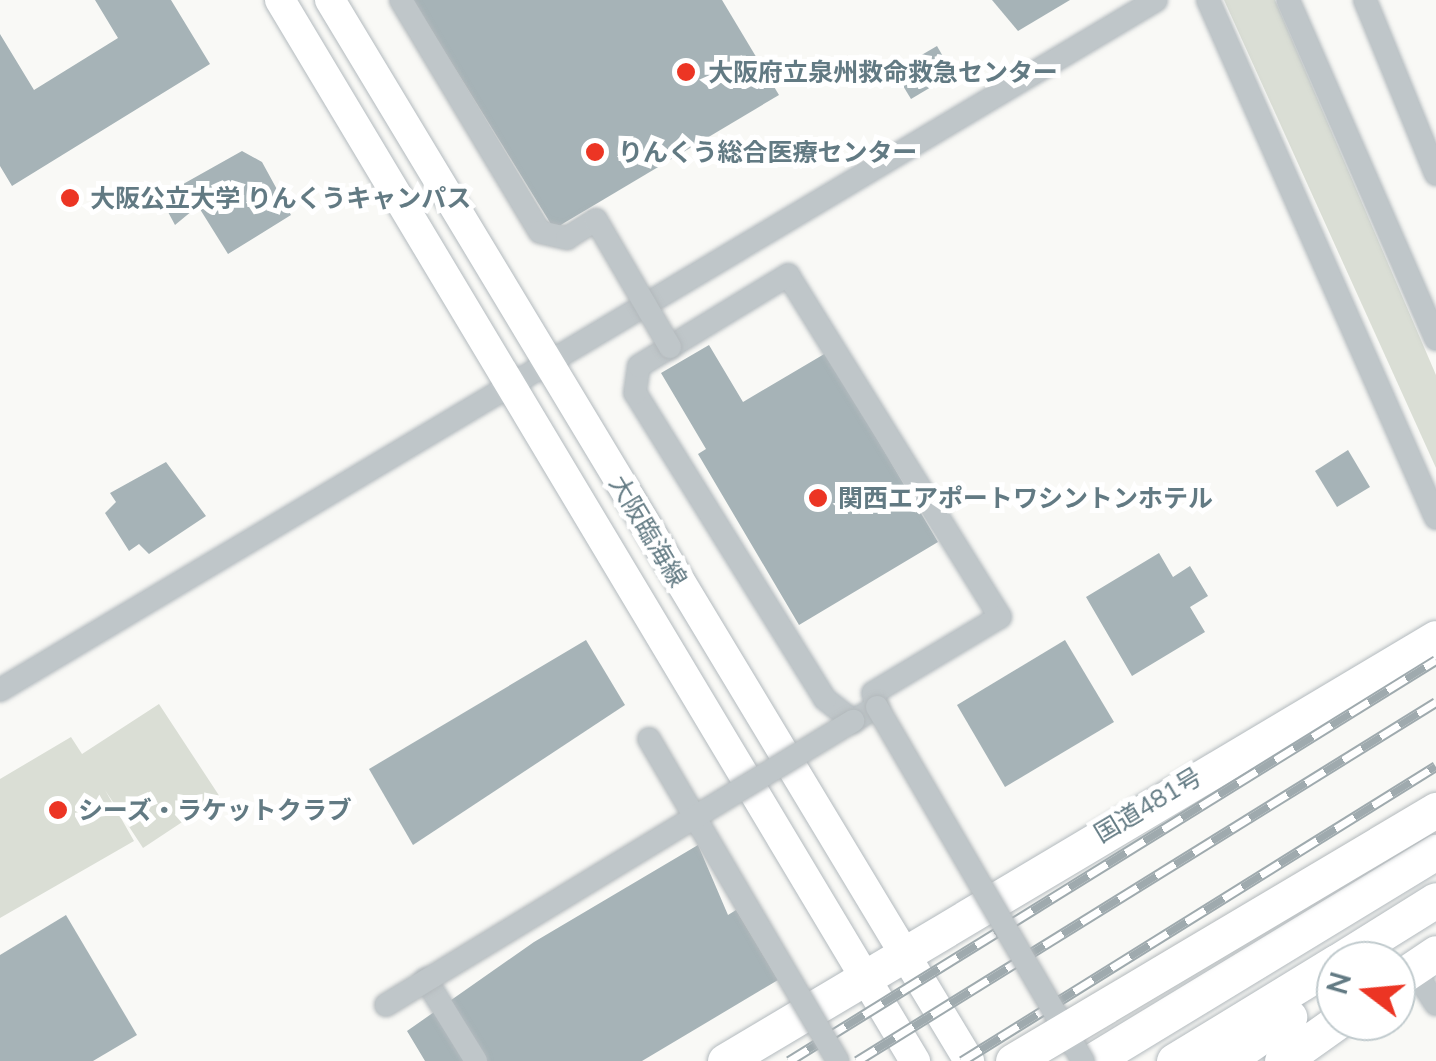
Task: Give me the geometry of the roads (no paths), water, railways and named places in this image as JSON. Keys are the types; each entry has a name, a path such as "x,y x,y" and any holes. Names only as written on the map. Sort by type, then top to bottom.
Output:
{"highway":[{"name":"国道481号","path":"725,1061 1436,638"},
{"path":"1012,1061 1436,810"},
{"path":"1092,1061 1436,852"},
{"path":"1371,941 1436,900"},
{"path":"1406,941 1436,921"},
{"path":"1174,1061 1316,975"},
{"path":"1225,1061 1316,1000"},
{"path":"1282,1061 1316,1037"}],"main road":[{"name":"大阪臨海線","path":"280,0 514,381 915,1061"},
{"name":"大阪臨海線","path":"330,0 968,1061"}],"street":[{"path":"401,0 540,232 568,238 596,220 670,347"},
{"path":"0,690 1156,0"},
{"path":"1208,0 1436,518"},
{"path":"1288,0 1436,339"},
{"path":"1365,0 1436,174"},
{"path":"854,721 825,699 635,393 639,366 788,275 1000,617 874,693 877,707 1083,1061"},
{"path":"386,1005 877,707"},
{"path":"649,739 838,1061"},
{"path":"1416,969 1436,1004"},
{"path":"426,980 476,1061"}],"railway":[{"path":"789,1061 1436,660"},
{"path":"857,1061 1436,702"},
{"path":"962,1061 1436,766"}],"place":[{"name":"大阪府立泉州救命救急センター","path":"686,72"},
{"name":"りんくう総合医療センター","path":"595,152"},
{"name":"大阪公立大学 りんくうキャンパス","path":"70,198"},
{"name":"関西エアポートワシントンホテル","path":"818,498"},
{"name":"シーズ・ラケットクラブ","path":"58,810"}]}
